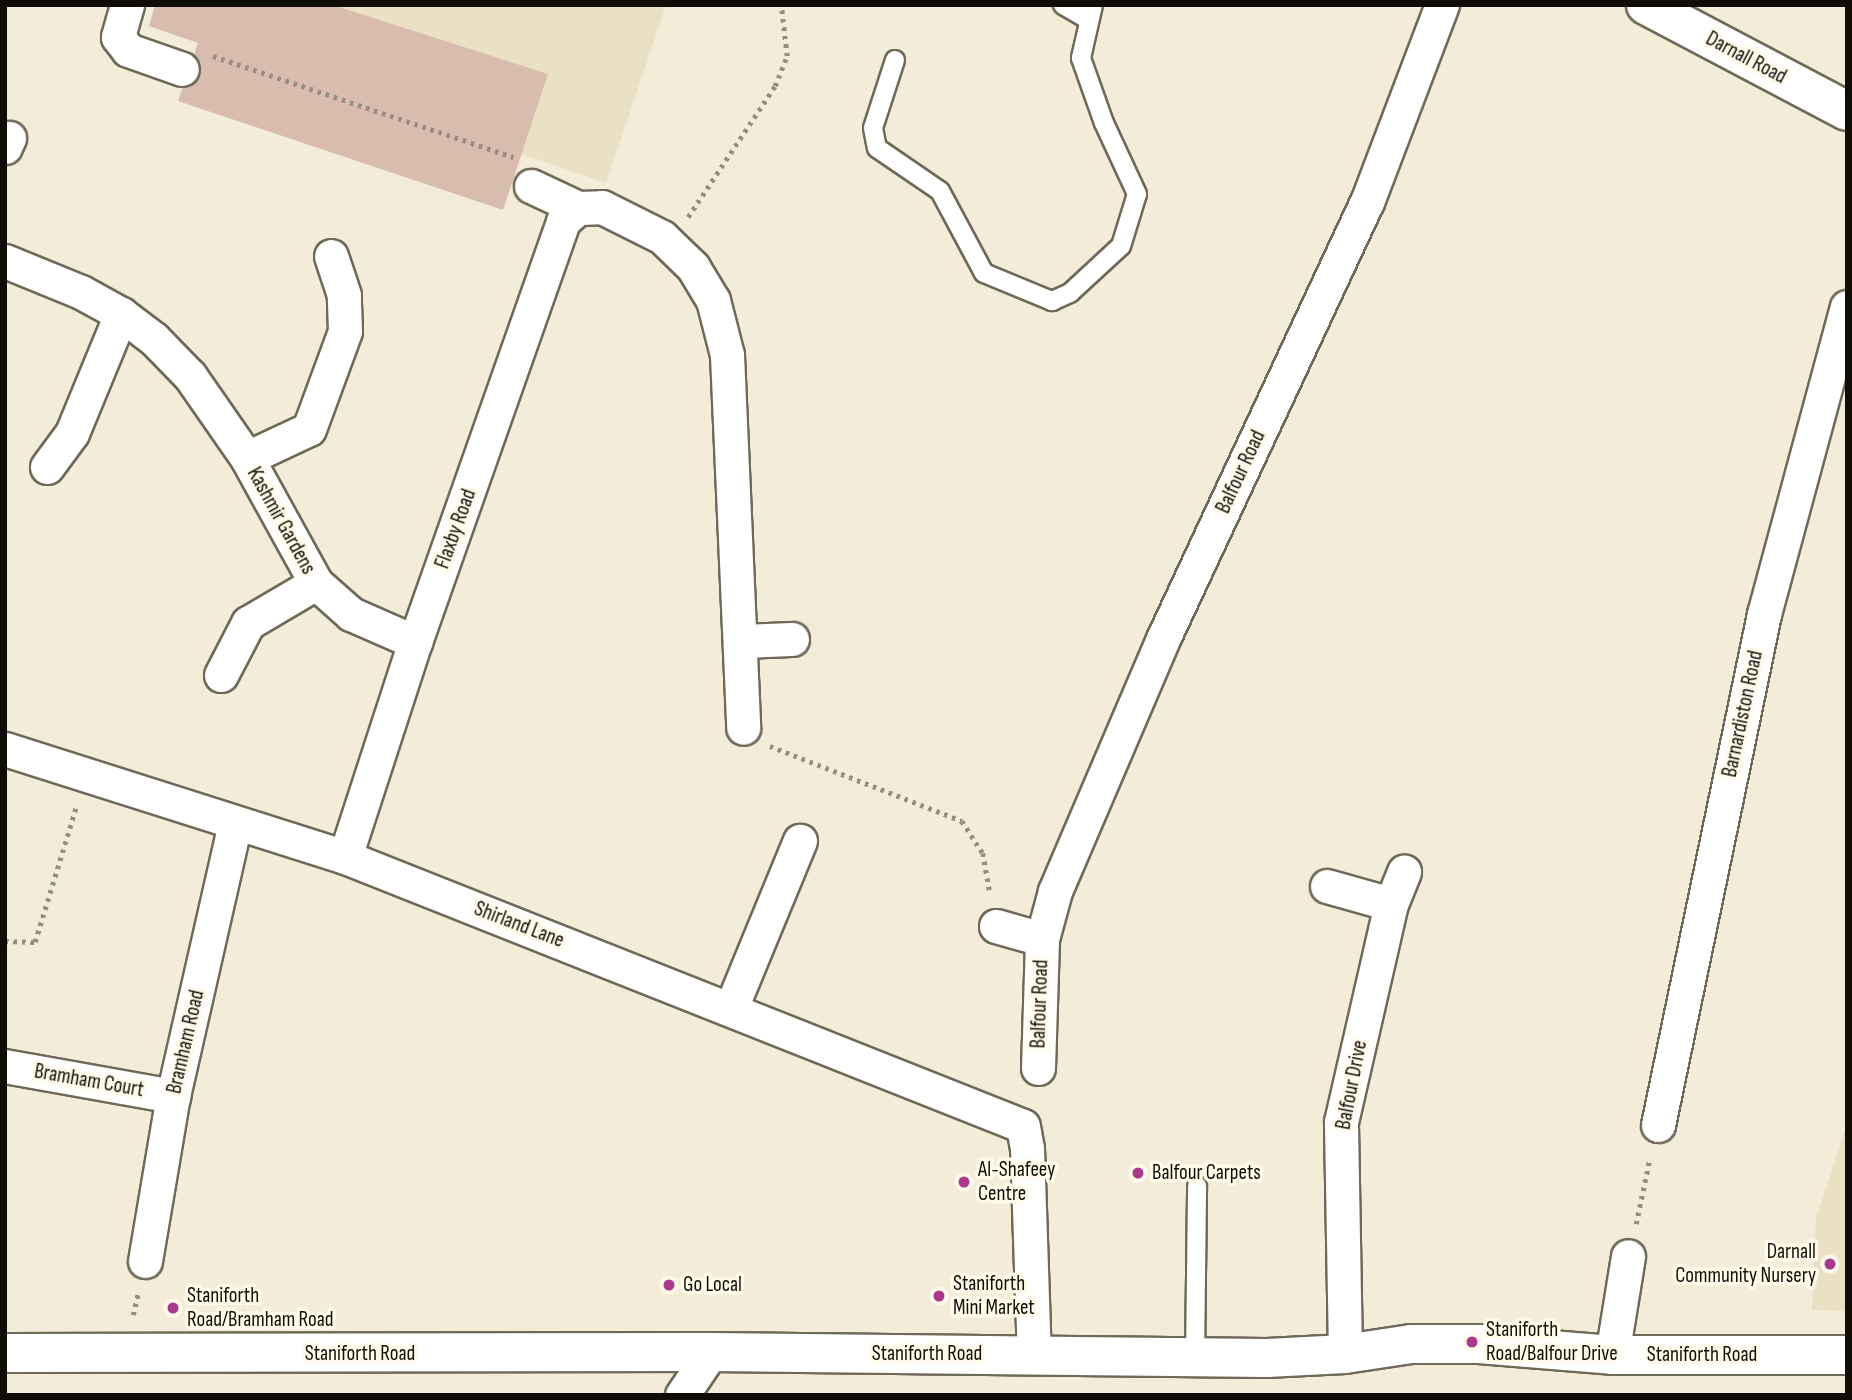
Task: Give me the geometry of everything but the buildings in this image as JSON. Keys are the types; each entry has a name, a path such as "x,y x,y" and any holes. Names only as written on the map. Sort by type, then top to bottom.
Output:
{"main road":[{"name":"Darnall Road","path":"1646,5 1847,111"},
{"name":"Staniforth Road","path":"5,1353 124,1355 711,1352 1195,1358 1345,1354 1396,1345 1438,1344 1612,1355 1847,1355"}],"street":[{"path":"127,5 118,37 128,50 182,69"},
{"name":"Balfour Road","path":"1038,1068 1042,939 1055,891 1162,641 1367,202 1442,5"},
{"path":"531,186 578,208 602,207 626,216 671,245 693,267 713,300 727,355 742,641 743,728"},
{"name":"Flaxby Road","path":"345,857 415,642 563,221 578,208"},
{"name":"Kashmir Gardens","path":"247,458 309,429 345,331 344,295 331,256"},
{"name":"Kashmir Gardens","path":"5,261 81,292 121,314 154,340 190,376 247,458 316,583 351,614 415,642"},
{"name":"Barnardiston Road","path":"1658,1125 1764,614 1847,307"},
{"path":"47,467 72,433 121,314"},
{"name":"Kashmir Gardens","path":"221,675 248,623 316,583"},
{"path":"742,641 792,639"},
{"name":"Shirland Lane","path":"5,749 345,857 1023,1126 1027,1148 1034,1355"},
{"name":"Bramham Road","path":"145,1261 173,1096 235,824"},
{"path":"731,1008 800,841"},
{"name":"Balfour Drive","path":"1345,1354 1341,1122 1391,904 1405,871"},
{"path":"1327,886 1391,904"},
{"name":"Balfour Road","path":"996,926 1042,939"},
{"name":"Bramham Court","path":"5,1066 173,1096"},
{"path":"1612,1355 1628,1256"},
{"path":"682,1395 711,1352"}],"lane":[{"path":"895,60 873,128 877,148 940,191 984,273 1052,301 1070,293 1121,246 1137,194 1104,123 1081,58 1090,12 1063,5"},
{"path":"1195,1358 1197,1186"}],"path":[{"path":"671,245 775,86 787,56 781,5"},
{"path":"182,69 191,48 536,165 531,186"},
{"path":"743,728 758,741 962,821 984,853 996,926"},
{"path":"5,941 35,942 86,775"},
{"path":"1628,1256 1658,1125"},
{"path":"124,1355 145,1261"}],"shaded area":[{"path":"155,5 333,5 548,74 503,210 178,101 198,43 149,26"},
{"path":"333,5 666,5 606,183 521,154 547,74"},
{"name":"Darnall Community Nursery","path":"1847,1124 1847,1311 1812,1310 1816,1218"}],"place":[{"name":"Balfour Carpets","path":"1138,1173"},
{"name":"Al-Shafeey Centre","path":"964,1182"},
{"name":"Darnall Community Nursery","path":"1830,1264"},
{"name":"Go Local","path":"669,1285"},
{"name":"Staniforth Mini Market","path":"939,1296"},
{"name":"Staniforth Road/Bramham Road","path":"173,1308"},
{"name":"Staniforth Road/Balfour Drive","path":"1472,1342"}]}
